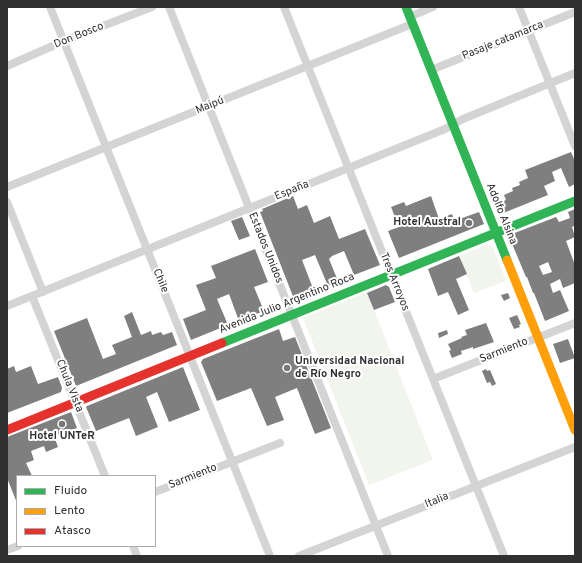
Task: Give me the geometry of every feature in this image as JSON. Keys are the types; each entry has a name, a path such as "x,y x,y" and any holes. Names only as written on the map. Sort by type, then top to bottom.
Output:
{"main road":[{"name":"Adolfo Alsina","path":"406,7 575,430"},
{"name":"Avenida Julio Argentino Roca","path":"7,422 74,399 495,230 575,195"},
{"name":"Avenida Julio Argentino Roca","path":"495,230 575,201"},
{"name":"Avenida Julio Argentino Roca","path":"7,430 74,399"}],"street":[{"name":"Chile","path":"50,7 270,556"},
{"name":"Don Bosco","path":"7,66 64,41 152,7"},
{"name":"Estados Unidos","path":"169,7 388,556"},
{"name":"Tres Arroyos","path":"284,7 504,556"},
{"name":"Maipú","path":"7,187 307,66 411,20 433,7"},
{"path":"519,7 575,146"},
{"name":"Pasaje catamarca","path":"431,70 575,12"},
{"name":"España","path":"7,306 445,129 463,119 575,73"},
{"path":"7,202 43,292"},
{"name":"Chula Vista","path":"32,296 105,475"},
{"name":"Sarmiento","path":"433,379 575,323"},
{"name":"Sarmiento","path":"156,492 280,443"},
{"name":"Italia","path":"298,556 575,447"}],"shaded area":[{"path":"486,245 493,247 506,281 474,293 459,256"},
{"path":"367,292 433,460 369,485 303,318"}],"building":[{"path":"571,152 575,161 575,184 569,187 561,168 552,172 555,181 544,186 548,195 501,214 497,204 506,200 504,195 513,191 512,188 520,185 519,182 528,178 525,170"},
{"path":"293,196 298,209 307,205 314,223 330,216 339,239 365,229 380,265 354,275 344,251 332,256 329,259 338,281 328,286 315,255 302,260 314,291 294,299 260,212 263,211 262,209"},
{"path":"431,196 439,219 452,214 454,221 479,212 484,224 399,258 388,231 399,227 391,207 404,202 406,206"},
{"path":"575,209 575,229 574,226 572,227 575,237 566,241 575,265 575,283 563,288 560,279 550,284 553,293 560,290 569,311 545,321 510,239 512,234 556,217 559,222 570,218 568,212","holes":["548,262 552,272 543,275 539,266"]},
{"path":"242,217 250,236 239,240 231,221"},
{"path":"255,249 268,282 254,287 264,311 239,321 229,294 217,299 228,325 191,340 183,319 206,310 196,285 216,278 211,266"},
{"path":"459,256 467,274 456,279 469,310 458,315 448,292 438,296 428,269"},
{"path":"386,285 389,287 395,302 374,310 367,293"},
{"path":"508,293 510,298 504,301 501,295"},
{"path":"132,312 141,335 151,331 152,335 161,332 163,335 172,332 177,345 76,386 54,331 87,318 103,359 116,354 112,345 132,337 124,316"},
{"path":"517,315 521,324 519,325 520,327 514,329 509,318"},
{"path":"486,323 494,342 473,349 473,347 461,351 462,354 452,358 449,351 451,350 448,344 467,335 465,330"},
{"path":"279,329 283,341 295,337 331,428 315,434 297,388 275,397 284,420 267,426 251,388 217,401 201,362 203,359"},
{"path":"447,330 448,334 439,338 438,333"},
{"path":"568,339 575,358 560,363 553,344"},
{"path":"14,366 16,372 31,366 38,384 58,377 62,388 61,392 7,413 7,369"},
{"path":"183,367 200,410 169,422 157,392 146,397 158,427 136,436 129,418 96,431 86,407 87,406"},
{"path":"486,369 487,371 490,370 496,384 492,386 490,382 487,383 482,371"},
{"path":"71,412 77,428 54,436 58,447 46,452 44,446 31,451 34,460 26,463 32,475 16,475 16,500 7,478 7,437"}],"traffic: fast":[{"path":"406,7 507,260"},
{"path":"222,343 575,201"}],"traffic: slow":[{"path":"507,260 575,430"}],"traffic: jam":[{"path":"7,430 222,343"}],"place":[{"name":"Hotel Austral","path":"469,223"},
{"name":"Universidad Nacional de Río Negro","path":"287,368"},
{"name":"Hotel UNTeR","path":"62,424"}]}
